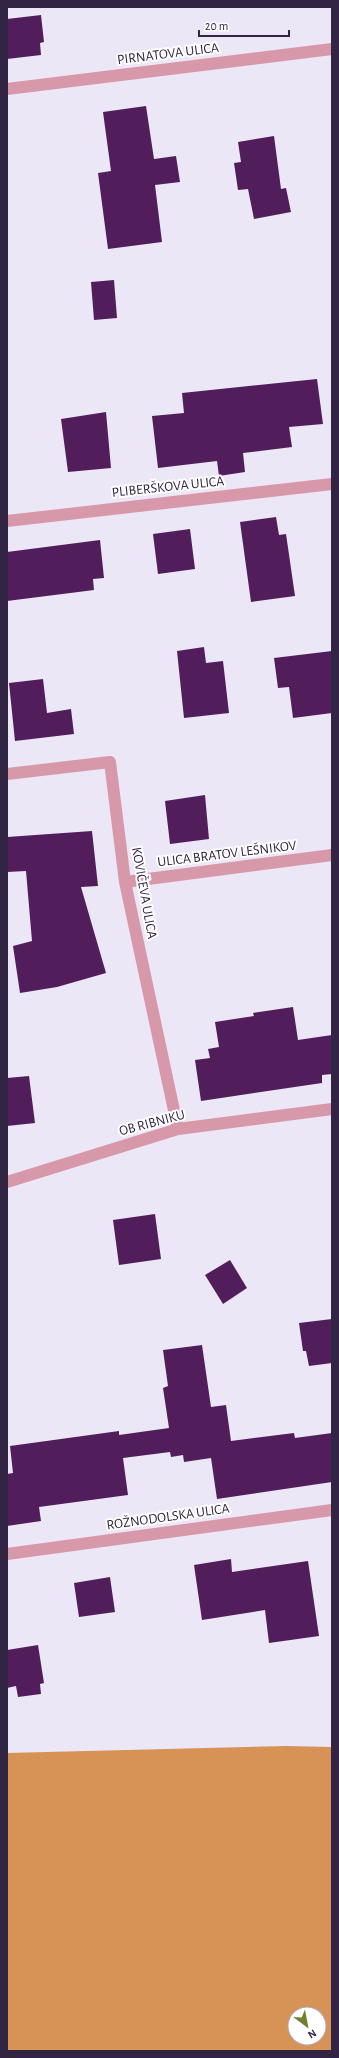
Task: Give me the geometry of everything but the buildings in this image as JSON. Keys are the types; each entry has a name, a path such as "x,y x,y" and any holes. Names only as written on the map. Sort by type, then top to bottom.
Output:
{"street":[{"name":"PIRNATOVA ULICA","path":"7,89 332,49"},
{"name":"PLIBERŠKOVA ULICA","path":"7,520 332,484"},
{"name":"KOVIČEVA ULICA","path":"7,774 110,762 125,882 178,1129"},
{"name":"ULICA BRATOV LEŠNIKOV","path":"125,882 332,855"},
{"name":"OB RIBNIKU","path":"7,1182 178,1129 332,1109"},
{"name":"ROŽNODOLSKA ULICA","path":"7,1554 332,1510"}],"shaded area":[{"path":"286,1746 332,1747 332,2051 7,2051 7,1753"}]}
